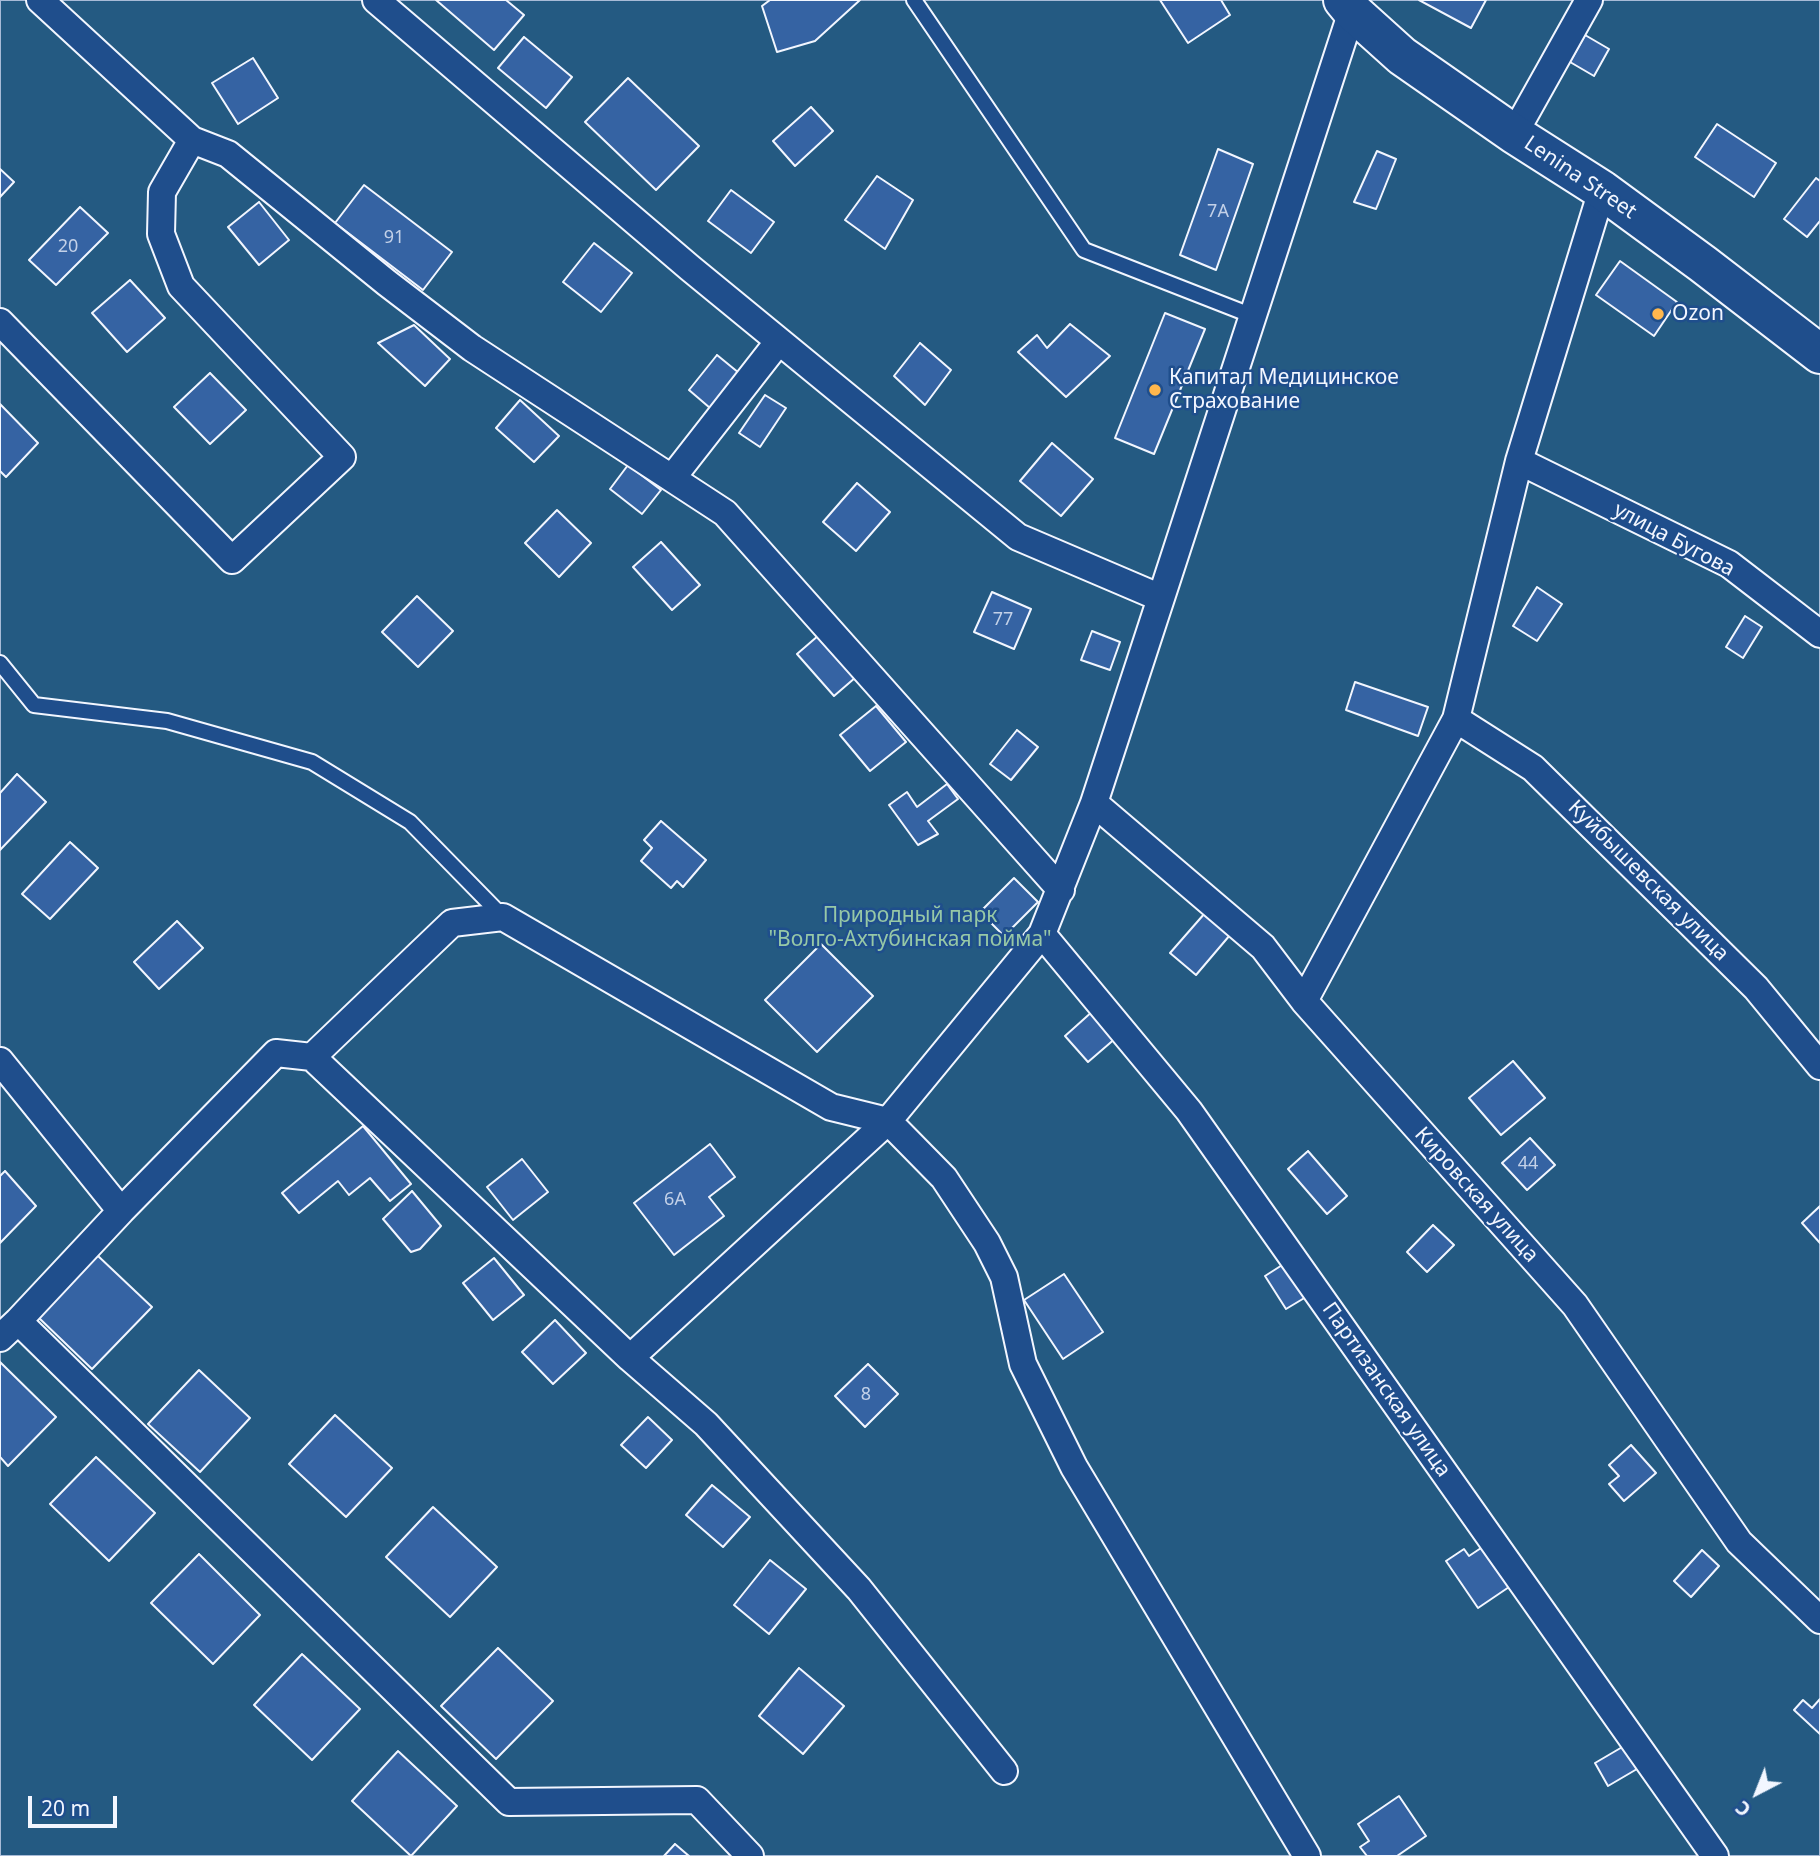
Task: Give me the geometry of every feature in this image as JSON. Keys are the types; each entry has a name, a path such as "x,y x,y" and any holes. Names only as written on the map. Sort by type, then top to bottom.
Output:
{"street":[{"path":"40,0 192,140 229,154 387,283 472,348 725,513 1061,890"},
{"path":"376,0 690,268 1018,537 1161,598"},
{"path":"1514,134 1589,0"},
{"path":"630,1358 888,1121 1042,934 1094,803 1253,316 1349,4"},
{"name":"Lenina Street","path":"1349,4 1402,56 1514,134 1602,190 1820,354"},
{"path":"0,322 232,560 342,457 181,286 161,234 162,192 192,140"},
{"path":"1304,1001 1456,719 1519,461 1602,190"},
{"path":"672,478 779,341"},
{"name":"улица Бугова","path":"1519,461 1729,564 1820,634"},
{"name":"Куйбышевская улица","path":"1456,719 1533,768 1756,988 1820,1066"},
{"name":"Кировская улица","path":"1094,803 1263,947 1304,1001 1574,1305 1739,1542 1820,1620"},
{"path":"312,1057 452,923 503,917 831,1107 888,1121 944,1178 988,1243 1004,1277 1023,1364 1074,1467 1307,1856"},
{"name":"Партизанская улица","path":"1042,934 1189,1111 1715,1856"},
{"path":"750,1856 696,1800 509,1802 9,1329 276,1052 312,1057 630,1358 706,1424 859,1588 1003,1771"},
{"path":"0,1061 121,1211"}],"lane":[{"path":"914,0 1084,250 1253,316"},
{"path":"0,663 34,705 167,721 312,762 410,822 503,917"}],"green space":[{"name":"Природный парк \"Волго-Ахтубинская пойма\"","path":"0,0 1820,0 1820,1856 0,1856"}],"building":[{"path":"436,0 506,0 524,15 494,50"},
{"path":"770,0 860,0 815,41 777,52 762,6"},
{"path":"1160,0 1221,0 1230,15 1188,43"},
{"path":"1419,0 1486,0 1471,28"},
{"path":"1585,35 1609,49 1594,76 1570,62"},
{"path":"524,37 572,77 546,108 498,68"},
{"path":"253,58 278,98 238,124 212,83"},
{"path":"628,78 699,146 656,190 585,122"},
{"path":"811,107 833,131 795,166 773,141"},
{"path":"1717,124 1776,163 1754,197 1695,157"},
{"path":"1218,149 1253,164 1216,270 1180,255"},
{"path":"1377,151 1396,159 1376,209 1354,202"},
{"path":"0,169 14,182 0,197"},
{"path":"877,176 913,200 885,249 845,220"},
{"path":"1816,178 1820,181 1820,221 1807,237 1784,219"},
{"path":"364,185 452,252 423,290 335,223"},
{"path":"731,190 774,222 751,253 708,221"},
{"path":"259,202 289,240 259,265 228,227"},
{"path":"80,207 108,233 56,285 29,260"},
{"path":"594,243 632,273 601,312 563,282"},
{"path":"1620,261 1677,302 1654,336 1596,295"},
{"path":"130,280 165,318 127,352 92,313"},
{"path":"1165,313 1205,329 1154,454 1115,438"},
{"path":"1070,324 1110,356 1066,397 1018,352 1037,335 1047,348"},
{"path":"414,325 450,359 425,386 378,343"},
{"path":"920,343 951,370 925,405 894,376"},
{"path":"717,355 739,373 710,408 689,390"},
{"path":"210,373 246,410 210,444 174,407"},
{"path":"765,395 786,408 760,447 739,433"},
{"path":"520,400 559,436 534,462 496,428"},
{"path":"0,404 38,443 6,477 0,471"},
{"path":"1052,443 1093,479 1061,516 1020,481"},
{"path":"628,465 661,490 642,514 610,489"},
{"path":"857,483 890,512 856,551 823,522"},
{"path":"557,510 591,543 559,577 525,543"},
{"path":"661,542 700,585 672,610 633,567"},
{"path":"1537,587 1562,604 1537,641 1513,626"},
{"path":"992,592 1031,609 1014,649 974,632"},
{"path":"417,596 453,631 418,667 382,632"},
{"path":"1745,616 1762,627 1743,658 1726,647"},
{"path":"1092,631 1120,642 1110,670 1081,660"},
{"path":"819,635 856,677 834,696 797,654"},
{"path":"1355,682 1428,707 1418,736 1346,710"},
{"path":"876,706 906,742 870,771 840,735"},
{"path":"1017,730 1038,747 1011,780 990,764"},
{"path":"17,774 46,802 0,850 0,793"},
{"path":"947,784 958,799 928,821 938,834 918,845 889,805 907,792 917,807"},
{"path":"661,821 706,860 683,887 677,881 671,888 641,861 652,848 644,840"},
{"path":"70,842 98,868 50,919 22,894"},
{"path":"1014,878 1038,902 1004,936 980,912"},
{"path":"1205,913 1230,935 1196,975 1170,953"},
{"path":"177,921 203,948 159,989 134,962"},
{"path":"821,944 873,996 817,1052 765,1000"},
{"path":"1094,1010 1117,1037 1088,1062 1065,1036"},
{"path":"1513,1061 1545,1098 1501,1135 1469,1098"},
{"path":"363,1126 411,1184 390,1201 370,1178 349,1195 338,1181 299,1213 282,1193"},
{"path":"1530,1138 1555,1165 1527,1190 1502,1163"},
{"path":"710,1144 735,1177 709,1197 724,1216 674,1255 634,1203"},
{"path":"1308,1151 1347,1196 1327,1214 1288,1169"},
{"path":"522,1159 548,1192 513,1220 487,1187"},
{"path":"5,1171 36,1206 0,1243 0,1176"},
{"path":"412,1191 441,1226 420,1249 411,1252 383,1219"},
{"path":"1820,1206 1820,1243 1802,1223"},
{"path":"1433,1225 1454,1245 1427,1272 1407,1252"},
{"path":"97,1255 152,1307 92,1369 38,1317"},
{"path":"494,1258 524,1295 493,1320 463,1283"},
{"path":"1290,1260 1311,1294 1286,1309 1265,1276"},
{"path":"1064,1274 1103,1332 1063,1359 1024,1300"},
{"path":"555,1320 586,1353 553,1384 522,1352"},
{"path":"0,1362 56,1417 8,1466 0,1457"},
{"path":"868,1364 898,1394 865,1427 835,1396"},
{"path":"199,1370 250,1418 200,1472 148,1424"},
{"path":"335,1415 392,1468 346,1517 289,1464"},
{"path":"648,1417 672,1440 646,1468 621,1445"},
{"path":"1631,1445 1656,1473 1624,1501 1609,1484 1619,1476 1609,1465"},
{"path":"96,1457 155,1513 109,1561 50,1504"},
{"path":"712,1485 750,1517 723,1547 686,1515"},
{"path":"433,1507 497,1567 450,1617 386,1557"},
{"path":"1484,1546 1512,1585 1478,1608 1446,1561 1464,1549 1469,1556"},
{"path":"1702,1550 1719,1566 1691,1597 1674,1581"},
{"path":"199,1554 260,1615 213,1664 151,1603"},
{"path":"770,1560 806,1589 769,1634 734,1605"},
{"path":"498,1648 553,1701 496,1759 441,1706"},
{"path":"302,1654 360,1709 312,1760 254,1705"},
{"path":"799,1668 844,1706 803,1754 759,1716"},
{"path":"1820,1699 1820,1734 1794,1710 1803,1700 1812,1708"},
{"path":"1624,1746 1637,1769 1608,1786 1595,1763"},
{"path":"398,1751 457,1806 411,1856 352,1801"},
{"path":"1399,1796 1426,1836 1397,1856 1367,1856 1360,1847 1369,1841 1358,1824"},
{"path":"675,1844 689,1856 664,1856"}],"place":[{"name":"Ozon","path":"1658,314"},
{"name":"Капитал Медицинское Страхование","path":"1155,390"}]}
